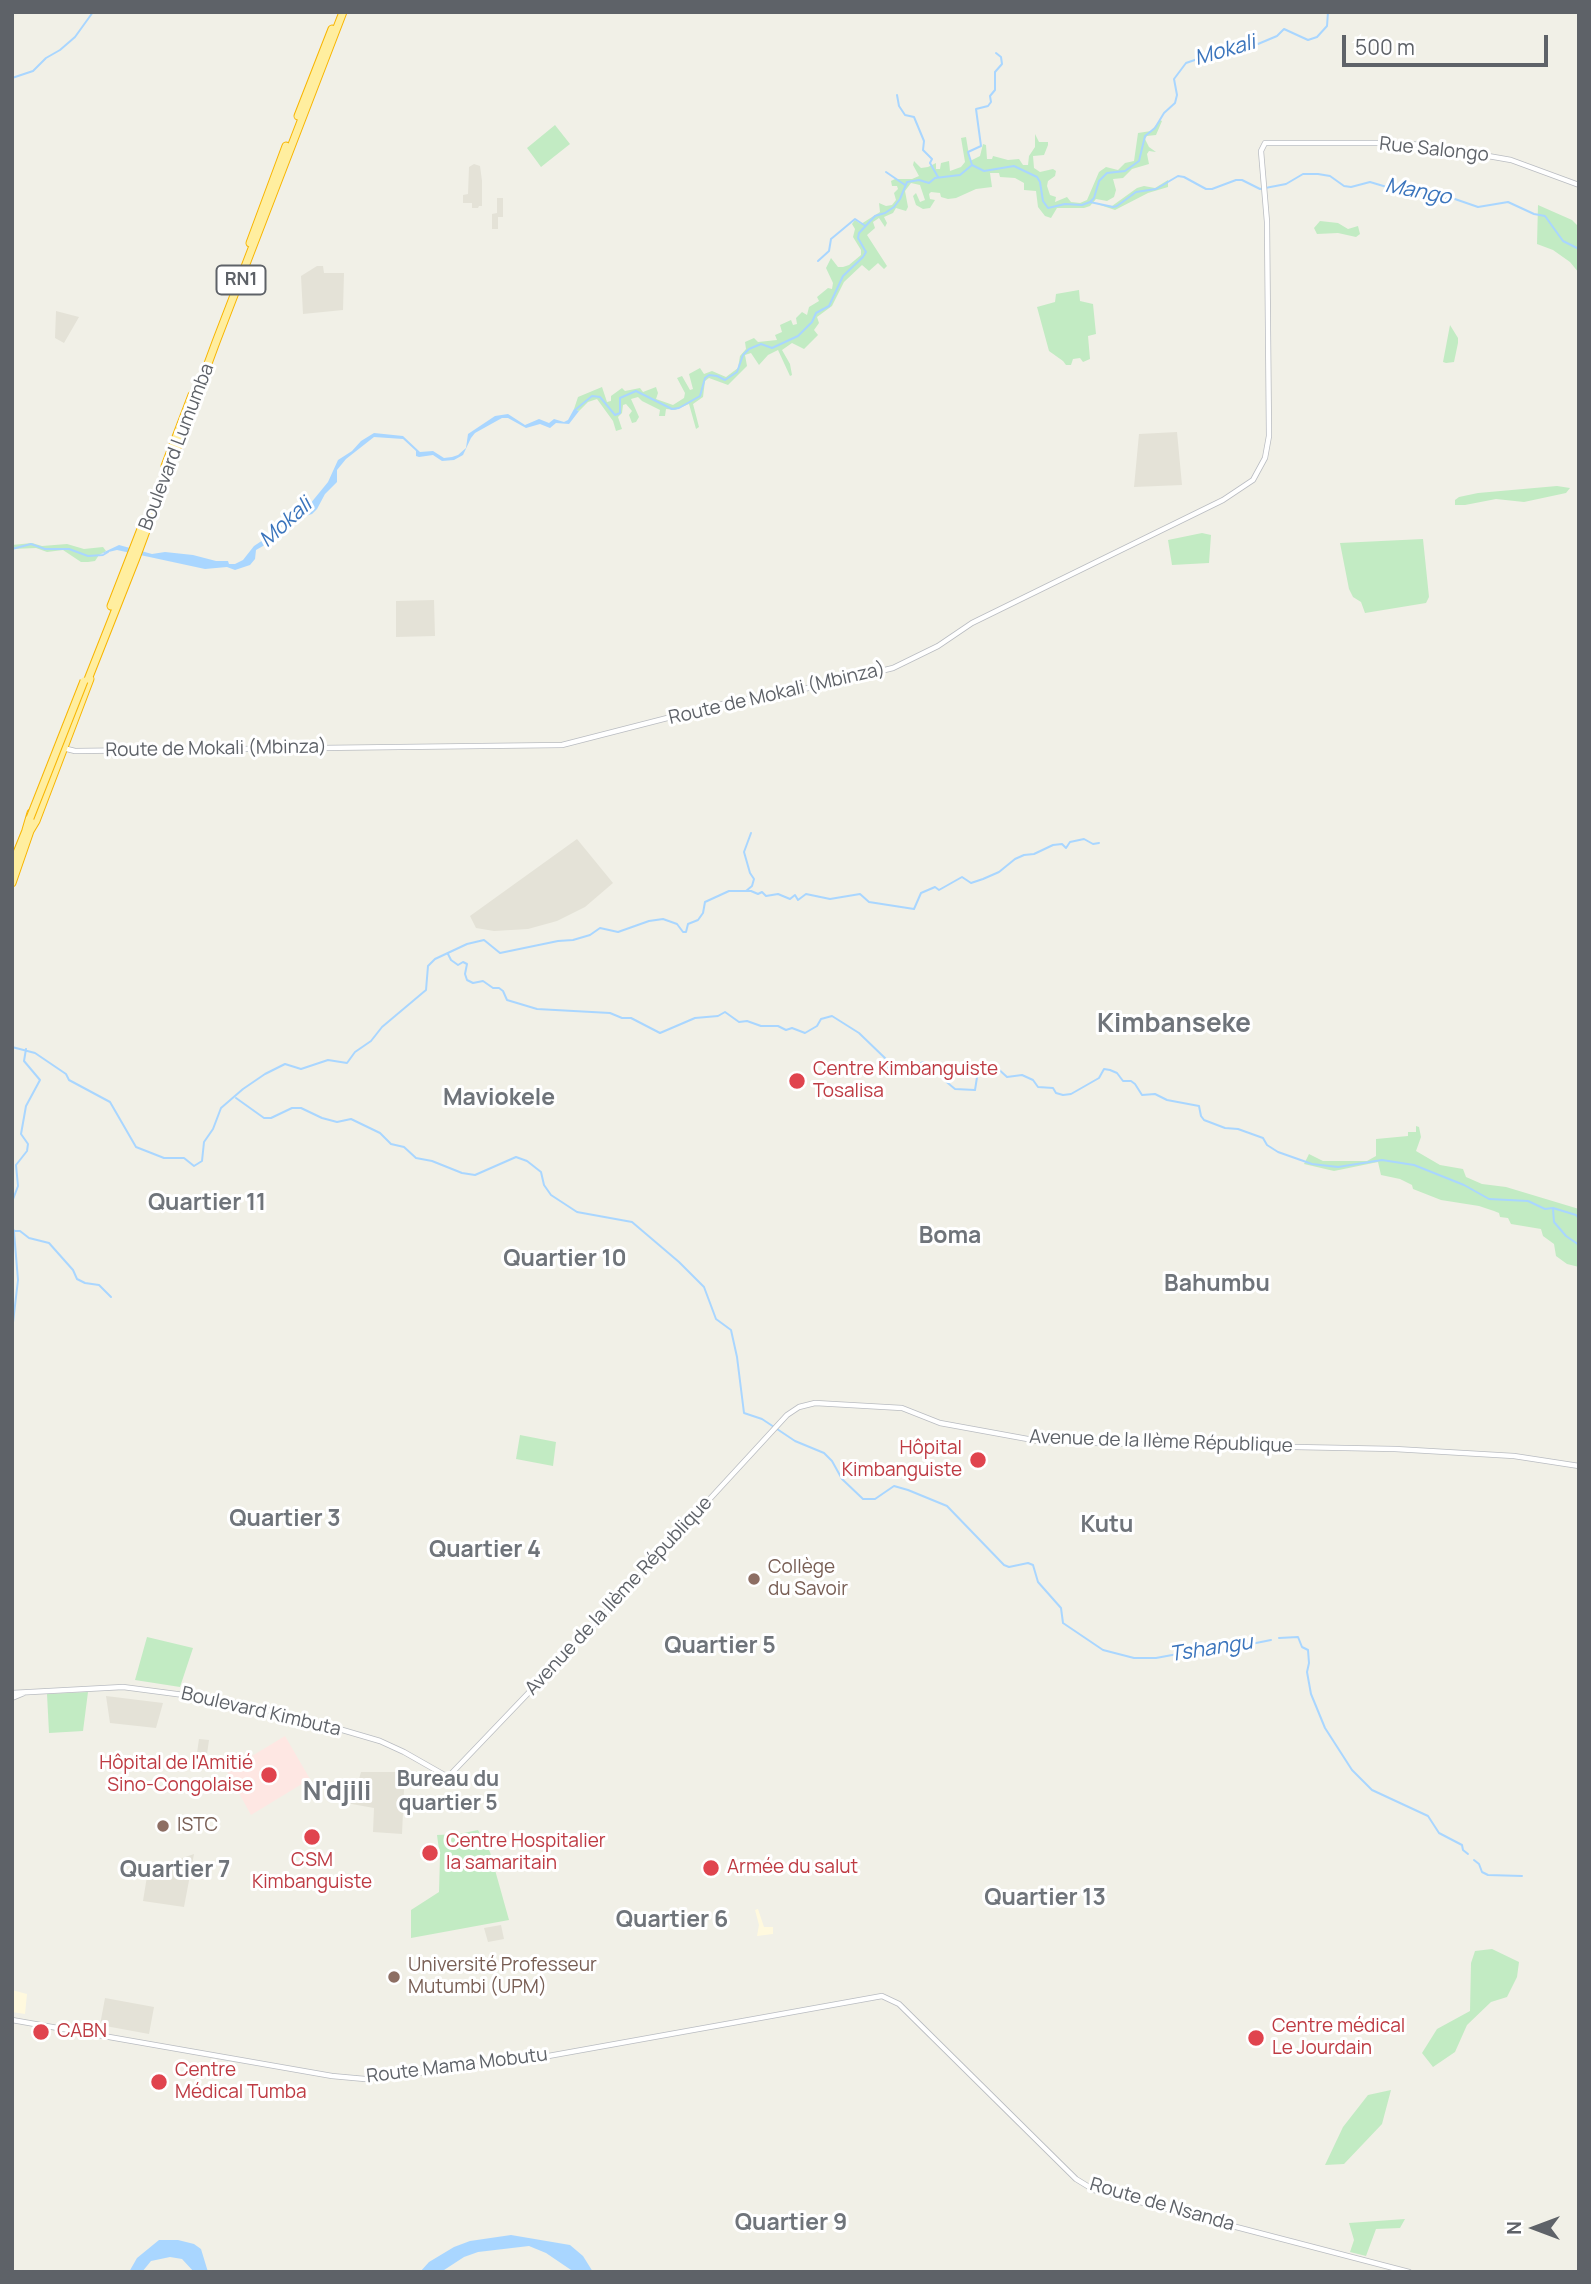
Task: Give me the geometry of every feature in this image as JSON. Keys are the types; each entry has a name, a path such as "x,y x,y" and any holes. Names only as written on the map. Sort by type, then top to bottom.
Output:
{"highway":[{"name":"Boulevard Lumumba","path":"12,883 32,819 341,12"},
{"path":"28,831 36,821 91,678 92,667"},
{"path":"28,831 30,816 83,676 92,667"},
{"name":"Boulevard Lumumba","path":"12,865 28,831"}],"street":[{"name":"Route de Mokali (Mbinza)","path":"64,749 562,745 718,705 873,674 913,660 972,623 1223,500 1253,480 1265,458 1269,436 1262,146 1269,142 1284,142"},
{"name":"Rue Salongo","path":"1284,142 1401,143 1431,146 1511,160 1579,185"},
{"path":"59,741 64,749"},
{"name":"Avenue de la IIème République","path":"446,1778 452,1775 772,1431 799,1408 815,1403 902,1408 940,1423 1044,1442 1395,1449 1514,1456 1579,1466"},
{"name":"Boulevard Kimbuta","path":"14,1695 123,1687 202,1696 298,1717 380,1741 410,1755 446,1778"},
{"name":"Route Mama Mobutu","path":"12,2020 332,2076 365,2078 515,2062 877,1996 888,1997 899,2004"},
{"name":"Route de Nsanda","path":"899,2004 1076,2179 1094,2190 1409,2272"}],"shaded area":[{"path":"474,164 480,166 482,181 482,206 478,208 472,208 472,203 463,203 463,195 468,194 469,167"},
{"path":"497,198 503,198 503,217 498,217 498,229 492,229 492,214 497,213"},
{"path":"317,266 323,266 324,273 344,273 343,310 303,314 301,276"},
{"path":"56,311 79,317 64,343 55,338"},
{"path":"1177,432 1182,485 1134,487 1139,434"},
{"path":"434,600 435,636 396,637 396,601"},
{"path":"577,839 613,883 585,907 557,921 528,929 494,931 476,928 470,916"},
{"path":"106,1696 163,1703 156,1728 110,1723"},
{"name":"Hôpital de l'Amitié Sino-Congolaise","path":"285,1736 310,1779 251,1815 227,1771"},
{"path":"199,1739 209,1740 206,1761 196,1760"},
{"path":"396,1768 405,1768 402,1834 373,1832 374,1808 346,1803 350,1779 359,1779 361,1772 396,1772"},
{"path":"194,1854 184,1907 143,1901 148,1870"},
{"path":"758,1909 764,1927 773,1927 773,1934 757,1936 759,1925 755,1910"},
{"path":"501,1925 504,1939 488,1942 484,1928"},
{"path":"12,1990 27,1994 25,2014 12,2012"},
{"path":"105,1998 154,2007 149,2034 100,2025"}],"green space":[{"path":"1162,121 1156,135 1147,136 1145,139 1149,147 1156,152 1149,151 1147,154 1149,164 1132,169 1123,178 1113,179 1116,190 1114,197 1107,201 1096,199 1084,208 1057,208 1051,218 1045,216 1038,207 1036,191 1024,190 1024,183 1015,178 1000,177 999,173 990,173 992,187 976,189 956,198 948,199 941,197 940,193 931,192 930,199 935,200 930,208 923,209 916,205 913,196 916,193 920,202 925,200 920,185 911,183 905,191 908,207 906,211 896,208 893,213 884,217 887,223 885,227 879,218 873,222 875,228 867,235 887,266 884,269 878,263 869,271 862,265 844,282 832,306 817,317 819,323 814,330 818,335 804,349 792,343 782,350 790,364 792,375 790,376 778,350 768,355 759,365 751,353 745,355 747,366 728,385 709,378 705,381 703,397 693,404 699,427 696,429 689,404 675,410 666,409 665,416 659,416 660,410 638,397 631,399 639,417 632,423 629,415 632,411 626,404 623,405 622,413 618,417 622,429 616,431 613,421 597,399 588,402 579,411 574,409 578,397 602,387 607,402 622,388 625,391 640,388 643,392 656,387 656,399 673,405 684,398 685,393 677,378 682,376 690,390 693,389 689,374 700,368 704,374 712,371 726,377 738,368 740,356 746,349 745,342 754,338 758,342 777,340 775,335 782,332 780,325 791,320 793,325 797,324 796,318 802,312 807,315 809,307 819,301 817,297 828,288 832,289 833,283 826,268 831,258 838,267 843,267 861,255 853,237 855,229 852,224 855,220 861,224 880,212 879,203 892,205 896,200 894,193 898,189 897,186 892,186 891,181 919,176 913,165 914,161 921,168 936,163 936,169 940,169 941,163 949,161 950,171 961,167 965,162 961,138 966,137 970,161 980,156 983,144 986,145 987,159 992,159 993,156 1008,160 1019,159 1023,165 1028,165 1029,156 1035,147 1035,134 1039,142 1048,142 1048,145 1044,155 1033,156 1034,168 1040,172 1053,169 1056,171 1055,176 1048,181 1050,195 1056,197 1055,202 1067,197 1071,202 1080,203 1087,200 1099,172 1106,167 1118,170 1125,163 1134,161 1138,133 1151,131"},
{"path":"555,125 570,144 541,167 527,148"},
{"path":"1168,180 1168,187 1148,193 1115,210 1097,204 1112,206 1137,188 1155,188"},
{"path":"1538,205 1572,220 1579,227 1579,273 1570,262 1553,250 1537,244"},
{"path":"1320,221 1338,223 1348,229 1358,226 1360,234 1356,237 1338,233 1317,234 1314,228"},
{"path":"1079,290 1080,301 1093,304 1096,334 1088,336 1090,359 1083,362 1080,358 1073,359 1071,365 1066,365 1049,351 1037,307 1055,302 1056,294"},
{"path":"1450,325 1458,343 1454,362 1446,363 1443,362"},
{"path":"1557,486 1570,488 1566,493 1524,502 1496,499 1455,505 1455,500 1459,497 1478,493"},
{"path":"1202,533 1211,535 1209,563 1172,565 1168,540"},
{"path":"1423,539 1429,597 1426,603 1365,613 1361,602 1353,597 1349,589 1340,543"},
{"path":"32,543 42,546 67,544 84,549 103,547 106,551 95,561 81,562 63,550 47,552 36,548 12,549 12,545"},
{"path":"1416,1126 1419,1127 1421,1137 1416,1151 1440,1165 1463,1169 1466,1177 1482,1184 1506,1187 1579,1209 1579,1267 1567,1264 1556,1256 1554,1244 1543,1236 1541,1229 1511,1224 1508,1218 1500,1217 1499,1213 1494,1211 1441,1200 1413,1189 1412,1185 1400,1179 1381,1175 1378,1162 1334,1171 1304,1164 1309,1154 1323,1161 1367,1161 1376,1156 1376,1139 1408,1136 1408,1132 1416,1132"},
{"path":"520,1435 556,1442 553,1466 516,1459"},
{"path":"147,1637 193,1648 180,1687 135,1680"},
{"path":"88,1692 83,1731 49,1733 47,1694"},
{"path":"478,1830 490,1852 509,1920 411,1938 411,1910 439,1892 440,1857 437,1835"},
{"path":"1492,1949 1519,1962 1517,1977 1507,1997 1491,2002 1467,2025 1455,2052 1433,2067 1422,2053 1437,2029 1470,2011 1471,1963 1475,1951"},
{"path":"1391,2090 1382,2124 1344,2164 1325,2165 1343,2127 1368,2095"},
{"path":"1405,2219 1400,2228 1376,2229 1366,2256 1350,2252 1354,2240 1349,2223"}],"water":[{"path":"574,409 579,411 569,424 556,423 550,428 540,424 526,428 508,418 502,418 475,433 463,455 454,460 442,461 433,455 419,457 403,439 374,437 346,459 337,470 337,482 312,514 292,520 278,529 270,542 256,550 255,559 250,565 235,570 227,567 205,569 117,550 100,554 119,545 152,554 165,552 193,555 235,564 269,536 276,526 310,504 328,482 338,460 374,433 403,436 420,452 433,451 444,458 458,455 466,448 468,434 495,416 508,414 525,425 539,419 549,423 554,419 564,422"},
{"path":"511,2235 570,2245 583,2256 593,2272 574,2272 546,2253 529,2246 478,2252 464,2257 441,2272 420,2272 429,2262 454,2247 470,2241"},
{"path":"159,2240 178,2240 194,2244 201,2249 208,2272 194,2272 182,2259 170,2257 151,2261 142,2272 129,2272 137,2258"}],"waterway":[{"path":"12,78 33,71 46,58 60,50 75,37 93,12"},
{"name":"Mokali","path":"575,410 592,396 600,397 615,415 620,413 620,398 636,391 672,409 679,408 700,396 705,378 709,375 725,380 737,372 743,355 749,349 761,344 772,348 798,336 812,322 816,313 829,306 843,276 866,252 858,238 859,233 875,216 894,207 907,182 919,180 929,183 935,178 960,175 972,165 984,171 1014,166 1037,177 1043,201 1048,208 1090,202 1094,198 1099,181 1107,173 1125,171 1139,161 1145,136 1175,103 1177,95 1174,79 1186,63 1244,43 1253,41 1258,44 1277,36 1284,29 1308,40 1317,37 1327,26 1328,12"},
{"path":"972,165 968,152 981,146 976,109 988,106 991,102 990,96 995,90 995,72 1002,64 1001,57 996,53"},
{"path":"897,95 899,106 905,115 914,117 924,141 923,150 932,159 930,163 938,177"},
{"path":"886,172 905,185"},
{"name":"Mango","path":"1090,202 1117,206 1136,192 1156,189 1178,176 1206,189 1236,180 1242,180 1260,189 1286,184 1303,174 1318,174 1330,176 1344,186 1351,187 1370,182 1390,188 1401,184 1434,199 1452,198 1478,207 1508,202 1545,216 1563,241 1579,249"},
{"path":"818,261 829,251 831,239 855,219 864,225"},
{"name":"Mokali","path":"12,549 31,544 45,549 69,549 88,556 108,552"},
{"path":"746,891 752,886 754,879 744,852 751,833"},
{"path":"12,1047 35,1053 66,1074 69,1080 110,1102 136,1147 164,1158 184,1158 194,1166 202,1161 204,1142 213,1129 221,1108 243,1089 285,1064 301,1069 328,1060 347,1063 382,1027 426,990 428,966 435,959 467,944 484,940 500,953 573,940 590,935 600,928 618,932 663,919 677,924 686,932 688,924 698,920 703,913 705,902 729,891 751,891 758,894 762,892 766,896 778,894 790,899 795,895 798,900 806,894 830,899 860,894 869,902 914,909 921,893 935,887 939,890 962,877 971,883 983,879 999,872 1015,859 1053,845 1062,844 1066,848 1070,842 1084,839 1093,844 1099,843"},
{"path":"448,954 458,965 463,962 467,964 467,980 473,983 483,981 493,988 499,988 507,1000 537,1009 610,1013 631,1018 660,1033 695,1018 718,1016 725,1012 739,1022 778,1026 786,1030 792,1028 805,1033 817,1026 821,1019 832,1016 859,1033 887,1060 889,1072 895,1076 924,1062 940,1071 943,1079 955,1089 975,1090 978,1071 995,1066 1007,1077 1022,1075 1033,1080 1038,1087 1053,1088 1056,1093 1063,1095 1071,1094 1099,1078 1104,1069 1110,1070 1117,1073 1123,1081 1135,1084 1142,1095 1155,1094 1167,1100 1199,1106 1204,1120 1263,1138 1267,1145 1278,1152 1312,1164 1338,1167 1382,1160 1414,1165 1464,1185 1489,1199 1528,1201 1545,1209 1553,1208 1576,1215 1579,1219"},
{"path":"12,1202 18,1186 16,1165 27,1151 28,1144 21,1134 26,1106 40,1080 24,1061 26,1049"},
{"name":"Tshangu","path":"236,1098 264,1118 271,1118 292,1108 301,1108 337,1122 351,1119 380,1133 391,1144 404,1147 416,1158 432,1161 462,1173 475,1175 516,1157 527,1161 541,1172 544,1185 551,1195 577,1212 632,1222 704,1287 716,1319 731,1330 744,1413 762,1419 795,1441 824,1453 842,1479 863,1499 875,1499 894,1486 947,1506 1004,1565 1033,1565 1038,1582 1061,1608 1063,1623 1103,1650 1134,1658 1156,1658 1183,1653 1213,1653 1236,1643 1251,1644 1271,1640"},
{"path":"1553,1209 1554,1222 1566,1236 1579,1245"},
{"path":"12,1227 14,1231 20,1231 29,1238 49,1243 73,1270 77,1279 99,1285 111,1297"},
{"path":"12,1331 18,1280 14,1232"},
{"name":"Tshangu","path":"1279,1638 1298,1637 1302,1647 1308,1650 1307,1672 1311,1694 1325,1728 1352,1770 1372,1790 1428,1816 1439,1833 1462,1845 1468,1854"},
{"name":"Tshangu","path":"1474,1860 1482,1872 1488,1875 1522,1876"}],"place":[{"name":"Centre Kimbanguiste Tosalisa","path":"797,1081"},
{"name":"Hôpital Kimbanguiste","path":"978,1460"},
{"name":"Collège du Savoir","path":"754,1579"},
{"name":"Hôpital de l'Amitié Sino-Congolaise","path":"269,1775"},
{"name":"ISTC","path":"163,1826"},
{"name":"CSM Kimbanguiste","path":"312,1837"},
{"name":"Centre Hospitalier la samaritain","path":"430,1853"},
{"name":"Armée du salut","path":"711,1868"},
{"name":"Université Professeur Mutumbi (UPM)","path":"394,1977"},
{"name":"CABN","path":"41,2032"},
{"name":"Centre médical Le Jourdain","path":"1256,2038"},
{"name":"Centre Médical Tumba","path":"159,2082"}],"district":[{"name":"Kimbanseke","path":"1174,1025"},
{"name":"Maviokele","path":"499,1099"},
{"name":"Quartier 11","path":"207,1204"},
{"name":"Boma","path":"950,1237"},
{"name":"Quartier 10","path":"565,1260"},
{"name":"Bahumbu","path":"1217,1285"},
{"name":"Quartier 3","path":"285,1520"},
{"name":"Kutu","path":"1107,1526"},
{"name":"Quartier 4","path":"485,1551"},
{"name":"Quartier 5","path":"720,1647"},
{"name":"Bureau du quartier 5","path":"448,1792"},
{"name":"N'djili","path":"337,1793"},
{"name":"Quartier 7","path":"175,1871"},
{"name":"Quartier 13","path":"1045,1899"},
{"name":"Quartier 6","path":"672,1921"},
{"name":"Quartier 9","path":"791,2224"}]}
